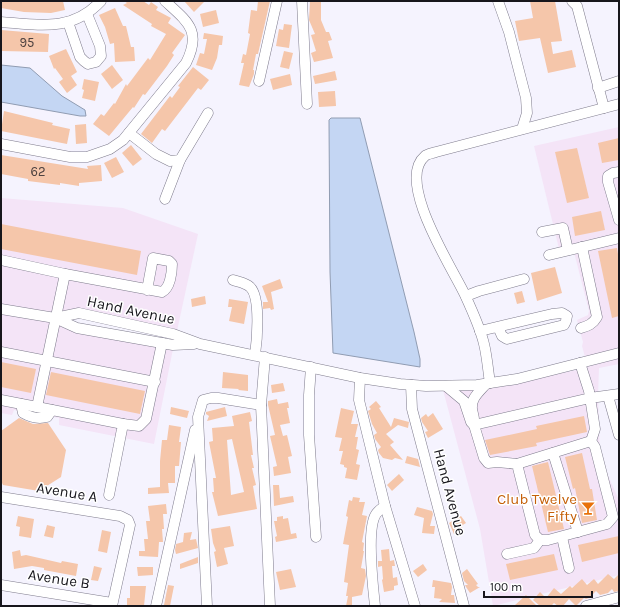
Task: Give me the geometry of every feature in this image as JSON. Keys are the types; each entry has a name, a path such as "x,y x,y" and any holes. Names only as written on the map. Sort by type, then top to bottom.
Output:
{"street":[{"path":"1,22 46,25 61,24 87,14 101,1"},
{"path":"1,144 70,157 87,157 110,149 124,140 186,63 192,52 194,35 187,21 165,1"},
{"path":"259,81 277,1"},
{"path":"302,1 307,104"},
{"path":"498,1 509,32 526,98 527,113 522,129"},
{"path":"572,1 577,6 604,108"},
{"path":"68,22 80,57 88,64 96,62 101,56 100,46 87,14"},
{"path":"598,88 619,81"},
{"path":"474,425 475,421 471,407 473,401 488,383 484,343 466,296 428,222 419,198 416,181 419,165 425,156 436,152 619,104"},
{"path":"165,199 182,158 208,114"},
{"path":"129,133 156,154 170,161 182,158"},
{"path":"619,172 608,176 608,182 615,190 619,220"},
{"path":"542,232 562,228 568,250"},
{"path":"550,255 619,238"},
{"path":"581,328 590,326 595,322 597,317 582,247"},
{"path":"1,260 147,290"},
{"path":"37,407 64,274"},
{"path":"233,280 249,286 255,293 257,327 255,355"},
{"path":"466,296 524,280"},
{"name":"Hand Avenue","path":"1,309 55,318 77,328 172,345 200,344"},
{"path":"480,331 562,312 567,316 564,326 507,339 502,336 498,327"},
{"name":"Hand Avenue","path":"55,318 79,313 173,334 200,344 360,378 411,385 446,386 517,379 619,352"},
{"path":"1,400 139,426 146,419 162,343"},
{"path":"1,352 155,382"},
{"path":"266,357 261,404 270,606"},
{"path":"580,363 590,398 595,429 591,441"},
{"path":"311,367 309,429 316,537"},
{"path":"360,378 359,400 385,506 415,606"},
{"name":"Hand Avenue","path":"411,385 412,409 464,606"},
{"path":"446,386 464,401 471,422 474,425 484,458 488,463 497,462 517,464 591,441"},
{"path":"474,425 590,398 619,394"},
{"path":"608,396 619,435"},
{"path":"156,606 203,400 218,398 261,404"},
{"path":"21,404 23,413 42,418 47,417 52,410"},
{"path":"198,417 207,606"},
{"path":"109,496 123,424"},
{"path":"517,464 535,535 540,540 548,540 607,524 613,517 596,447 591,441"},
{"path":"553,453 578,532"},
{"name":"Avenue A","path":"1,497 120,516 128,520 130,525 112,604"},
{"path":"375,606 371,544 372,531 376,514 385,506"},
{"path":"562,536 569,568"},
{"path":"507,554 534,548 540,540"},
{"name":"Avenue B","path":"1,585 112,604"},
{"path":"586,606 619,597"}],"shaded area":[{"path":"619,127 619,348 585,357 582,346 583,342 577,320 588,315 589,311 574,252 560,253 534,146"},
{"path":"1,198 123,208 198,234 177,331 1,304"},
{"path":"1,313 52,322 173,349 154,444 59,425 59,418 14,410 12,415 1,413"},
{"path":"619,357 619,364 599,368 598,396 600,458 619,500 619,575 493,606 480,529 443,390 542,377 587,368 587,365"}],"water":[{"path":"1,65 30,68 62,96 85,110 86,116 1,102"},
{"path":"331,118 360,118 414,332 420,359 420,367 333,353 330,272 329,120"}],"building":[{"path":"1,1 63,1 65,10 51,13 24,12 1,8"},
{"path":"124,1 143,1 149,5 151,2 158,7 156,10 171,18 168,23 185,35 172,53 174,55 167,66 145,95 143,94 134,108 133,107 109,136 93,124 101,114 104,116 114,103 115,104 126,84 127,86 148,58 150,60 166,34 151,26 152,24 123,5 127,3"},
{"path":"184,1 205,1 194,12"},
{"path":"258,1 270,1 258,54 256,54 253,70 254,74 249,87 239,85 244,63 241,63 243,54 246,55 250,34 248,33 251,10 257,11"},
{"path":"310,1 321,1 321,20 326,32 329,32 332,40 328,41 333,58 314,62 311,53 316,51 311,35 315,34 309,20"},
{"path":"530,1 555,1 562,41 551,42 553,54 572,50 576,67 548,73 540,38 519,41 515,21 533,18"},
{"path":"115,8 123,26 126,26 131,47 134,47 135,61 115,62 114,43 110,44 105,27 99,15"},
{"path":"216,10 219,23 203,27 200,14"},
{"path":"284,24 292,25 289,48 276,46 279,29 283,30"},
{"path":"1,30 49,34 48,52 1,51"},
{"path":"204,33 223,36 222,45 219,45 217,58 212,70 196,65 200,53 204,54 207,39 203,39"},
{"path":"66,49 77,72 71,76 77,85 67,93 59,82 63,79 55,68 54,69 49,56"},
{"path":"284,51 293,53 289,69 280,67"},
{"path":"112,65 123,80 112,89 101,74"},
{"path":"193,67 209,80 201,90 198,88 165,131 162,129 152,143 141,134 170,96 172,98 180,87 178,86"},
{"path":"335,71 337,80 315,84 313,76"},
{"path":"290,74 292,85 273,90 270,79"},
{"path":"84,79 99,82 95,101 82,98"},
{"path":"335,91 336,106 319,107 318,92"},
{"path":"4,111 53,123 52,125 70,129 67,144 1,131"},
{"path":"86,124 87,143 76,144 75,125"},
{"path":"619,138 619,160 602,163 598,143"},
{"path":"131,145 142,159 133,166 122,153"},
{"path":"577,148 589,198 567,203 555,152"},
{"path":"1,155 88,169 87,166 101,165 102,181 79,183 79,186 28,181 28,179 1,174"},
{"path":"116,157 124,172 112,178 104,163"},
{"path":"601,211 605,230 575,236 572,217"},
{"path":"1,224 141,251 137,275 1,249"},
{"path":"617,248 619,260 619,316 612,318 598,251"},
{"path":"555,267 562,293 537,301 531,273"},
{"path":"280,279 283,288 271,292 274,309 263,309 263,302 268,302 262,286"},
{"path":"522,291 525,302 517,304 514,293"},
{"path":"205,296 206,304 192,307 191,299"},
{"path":"229,299 248,302 244,324 229,321 232,307 228,307"},
{"path":"1,362 36,369 31,393 1,387"},
{"path":"51,372 145,391 140,414 46,395"},
{"path":"223,372 248,375 248,391 222,388"},
{"path":"283,383 285,391 272,393 271,385"},
{"path":"277,399 278,404 288,402 289,408 287,408 290,423 280,425 283,436 287,435 292,456 288,457 291,473 274,476 273,467 277,466 270,436 275,435 268,401"},
{"path":"376,401 381,407 379,408 391,427 394,418 409,422 408,428 398,425 386,434 394,442 390,445 403,460 383,458 379,453 378,450 381,447 375,439 374,435 377,433 372,424 368,411 371,409 369,407"},
{"path":"171,407 189,411 187,418 170,414"},
{"path":"225,407 227,416 207,421 209,416 206,412"},
{"path":"341,408 354,411 351,424 358,424 355,437 358,437 356,449 359,450 356,464 360,465 357,480 345,478 347,468 340,464 343,451 339,451 342,438 335,437"},
{"path":"250,412 252,421 249,422 253,455 251,455 254,468 252,468 256,485 253,486 257,509 218,516 212,492 214,492 213,478 216,478 209,442 213,441 212,428 234,426 232,416","holes":["232,439 244,492 231,495 227,440"]},
{"path":"433,413 443,429 428,438 425,432 428,431 421,418 426,414 428,417"},
{"path":"584,416 587,432 536,443 537,446 490,455 485,440 537,429 536,426"},
{"path":"19,418 33,424 48,423 66,450 61,477 39,491 3,485 1,481 1,431"},
{"path":"169,425 181,427 179,442 181,442 179,466 175,466 175,483 168,483 169,493 148,494 148,488 160,487 162,440 167,440"},
{"path":"582,453 590,489 592,489 597,520 582,523 575,488 573,489 565,457"},
{"path":"407,456 418,459 420,467 405,463"},
{"path":"548,462 564,529 548,532 532,466"},
{"path":"399,474 404,480 392,491 387,485"},
{"path":"273,485 279,485 280,498 293,496 294,502 274,506"},
{"path":"353,497 360,498 359,502 365,502 362,515 367,516 362,542 364,543 364,551 361,568 365,569 366,576 362,595 352,597 352,606 346,606 348,583 344,582 349,545 343,544 348,517 346,516 349,500 352,501"},
{"path":"166,504 167,514 163,514 163,542 159,542 158,557 139,556 139,551 145,551 144,539 148,539 146,521 150,521 148,506"},
{"path":"417,507 432,511 433,514 430,526 435,526 434,534 422,533 424,518 414,515"},
{"path":"18,516 34,519 31,538 19,536 20,527 16,526"},
{"path":"283,516 283,519 288,518 291,534 296,533 297,538 276,542 275,537 277,536 274,521 277,521 277,517"},
{"path":"461,516 466,523 461,526 463,529 454,534 449,523"},
{"path":"47,525 55,527 53,538 44,536"},
{"path":"230,526 234,546 224,548 228,564 217,567 214,552 216,551 211,529"},
{"path":"102,530 111,532 107,553 98,551"},
{"path":"192,532 190,540 196,539 198,548 176,554 176,544 183,542 184,533"},
{"path":"619,536 619,553 582,562 578,545"},
{"path":"389,549 390,561 394,560 395,566 392,566 393,578 397,577 398,585 394,586 394,590 384,592 382,566 378,567 378,561 382,561 381,550"},
{"path":"20,550 21,556 26,555 61,563 62,561 78,564 76,576 44,570 44,568 32,566 14,569 12,552"},
{"path":"554,554 558,570 510,580 506,564"},
{"path":"198,557 198,563 180,569 180,564"},
{"path":"423,564 427,570 418,577 413,571"},
{"path":"94,566 102,568 98,581 91,580"},
{"path":"137,567 153,567 153,575 138,576"},
{"path":"291,569 296,587 280,590 276,572"},
{"path":"467,569 478,584 476,585 480,587 470,593 465,585 468,585 464,581 462,573"},
{"path":"608,574 614,579 619,574 619,591 614,592 612,589 608,593 600,595 596,591 589,598 584,598 576,606 569,599 563,606 558,606 554,603 551,606 540,606 533,600 540,592 546,598 554,588 561,594 570,586 572,588 582,579 587,585 594,579 598,584"},
{"path":"433,580 451,583 451,595 454,595 455,603 439,602 442,599 434,598 435,587 432,587"},
{"path":"168,585 174,586 170,606 164,605"},
{"path":"130,586 146,586 144,606 127,606 127,598 130,598"},
{"path":"526,595 537,606 514,606"}],"place":[{"name":"Club Twelve Fifty","path":"588,508"}]}
